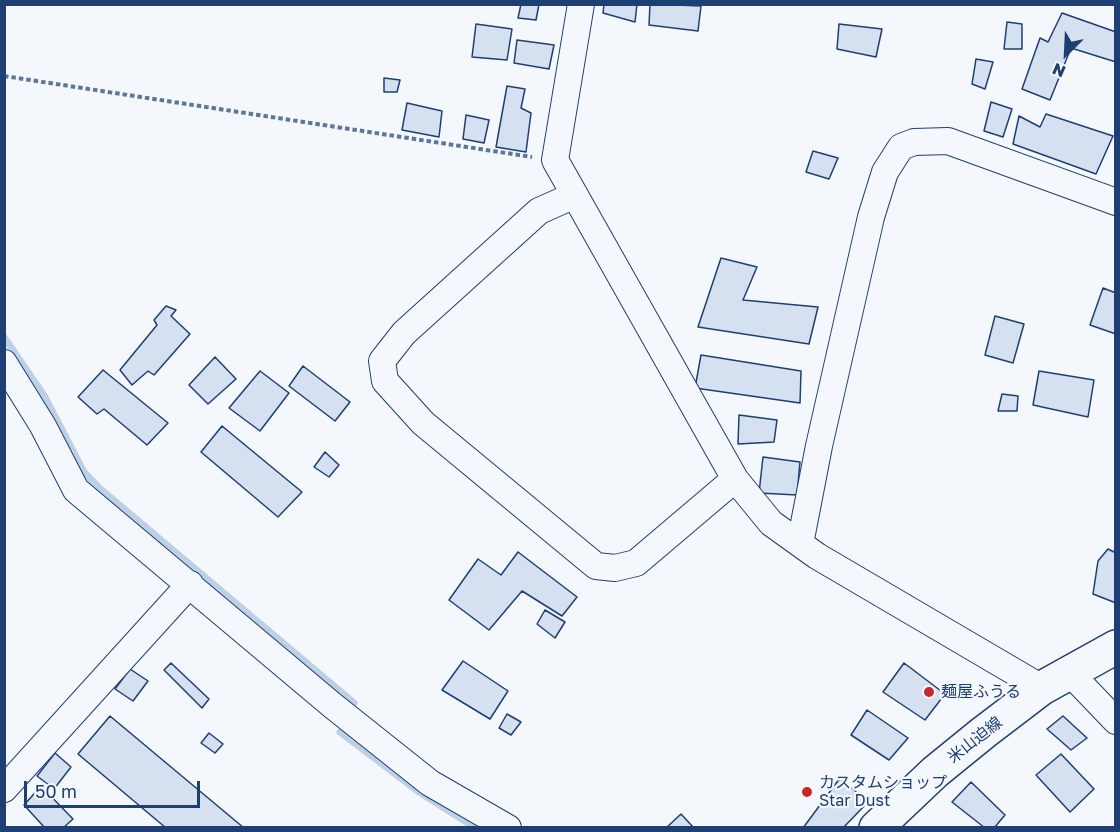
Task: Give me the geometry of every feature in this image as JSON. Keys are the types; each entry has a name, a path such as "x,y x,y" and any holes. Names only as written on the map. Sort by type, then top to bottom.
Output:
{"main road":[{"name":"米山迫線","path":"876,828 943,765 1056,680 1116,647"}],"street":[{"path":"581,4 555,160 735,479 771,523 800,544 1056,680 1116,721"},
{"path":"800,544 819,446 872,217 885,172 901,147 914,141 948,141 1116,202"},
{"path":"575,195 539,211 404,333 382,361 385,381 423,423 596,566 615,568 636,563 735,479"},
{"path":"4,363 43,426 76,490 332,705 430,783 508,828"},
{"path":"4,789 190,584"}],"path":[{"path":"4,76 555,160"}],"building":[{"path":"521,4 539,4 536,20 518,18"},
{"path":"604,4 637,4 635,22 603,13"},
{"path":"650,4 701,6 698,31 649,25"},
{"path":"1062,13 1116,32 1116,62 1071,48 1050,100 1022,89 1040,38 1048,42"},
{"path":"1007,22 1022,24 1022,49 1004,49"},
{"path":"476,24 512,29 507,60 472,57"},
{"path":"839,24 882,29 876,57 837,49"},
{"path":"517,40 554,45 549,69 514,63"},
{"path":"976,59 993,62 985,89 972,84"},
{"path":"384,78 400,80 397,92 384,92"},
{"path":"507,86 525,89 521,108 531,113 526,152 496,147"},
{"path":"991,102 1012,109 1003,137 984,131"},
{"path":"407,103 442,111 439,137 402,130"},
{"path":"1046,114 1113,136 1096,174 1013,144 1019,116 1040,127"},
{"path":"466,115 489,120 484,143 463,139"},
{"path":"813,151 838,158 829,179 806,172"},
{"path":"721,258 757,267 743,300 818,307 809,344 698,327"},
{"path":"1103,288 1116,293 1116,334 1090,325"},
{"path":"166,306 176,310 171,316 190,334 154,375 148,371 132,385 120,370 157,325 154,320"},
{"path":"995,316 1024,324 1013,363 985,355"},
{"path":"701,355 801,371 800,403 695,388"},
{"path":"215,357 236,379 208,404 189,385"},
{"path":"303,366 350,402 335,421 289,386"},
{"path":"103,370 168,423 147,445 104,409 97,414 78,397"},
{"path":"260,371 289,393 260,431 229,408"},
{"path":"1039,371 1094,380 1088,417 1033,405"},
{"path":"1002,394 1018,396 1017,411 998,411"},
{"path":"739,415 777,420 774,442 738,444"},
{"path":"222,426 302,492 278,517 201,452"},
{"path":"325,452 339,465 329,477 314,467"},
{"path":"763,457 800,462 797,495 759,493"},
{"path":"1108,549 1116,553 1116,603 1093,594 1098,561"},
{"path":"518,552 577,597 562,616 522,591 489,630 449,600 478,559 501,575"},
{"path":"545,610 565,622 555,638 537,624"},
{"path":"463,661 508,691 490,719 442,690"},
{"path":"171,663 209,699 202,708 164,670"},
{"path":"904,663 945,694 925,720 883,692"},
{"path":"130,669 148,681 133,701 115,689"},
{"path":"867,710 908,738 889,760 851,735"},
{"path":"507,714 521,722 511,735 499,728"},
{"path":"110,716 244,828 166,828 78,754"},
{"path":"1063,716 1087,738 1071,750 1047,729"},
{"path":"209,733 223,744 215,753 201,743"},
{"path":"55,753 71,767 54,789 37,776"},
{"path":"1061,754 1094,789 1070,812 1036,775"},
{"path":"840,778 868,802 843,828 803,828"},
{"path":"971,782 1005,815 994,828 985,828 952,802"},
{"path":"41,786 73,819 63,828 45,828 24,805"},
{"path":"681,814 694,828 666,828"}],"waterway":[{"path":"4,337 45,397 84,472 98,487 354,703"},
{"path":"340,732 419,792 476,828"}],"place":[{"name":"麺屋ふうる","path":"929,692"},
{"name":"カスタムショップ Star Dust","path":"807,792"}]}
